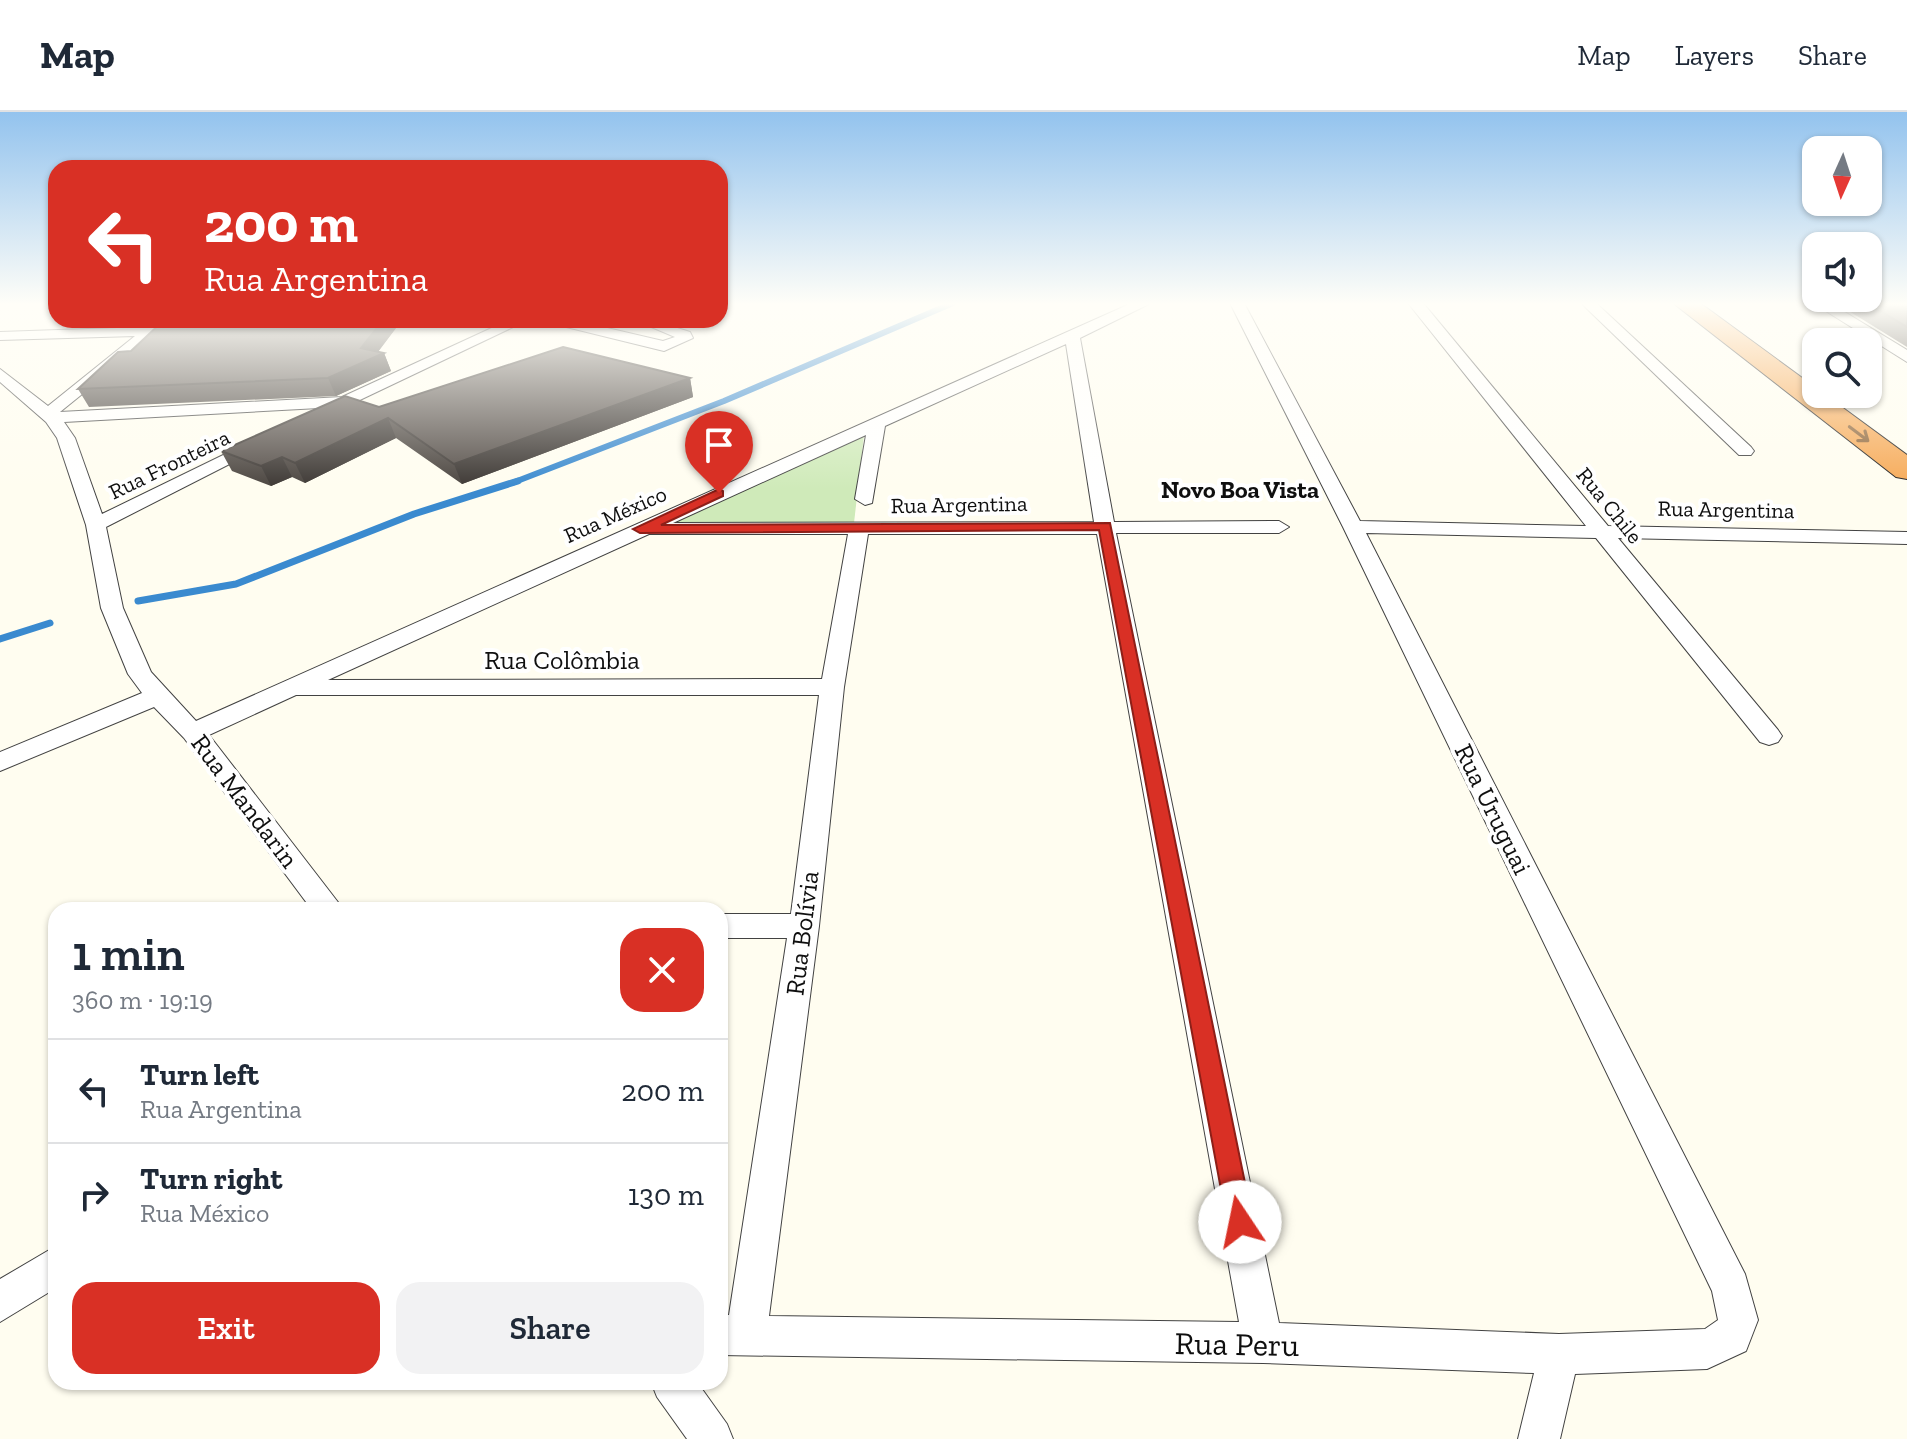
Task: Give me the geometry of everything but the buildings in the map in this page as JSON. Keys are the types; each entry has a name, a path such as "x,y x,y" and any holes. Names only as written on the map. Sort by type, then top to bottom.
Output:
{"highway":[{"path":"1767,365 1907,470"},
{"path":"1868,408 1907,436"}],"street":[{"path":"50,416 111,365"},
{"path":"303,422 425,365"},
{"name":"Rua México","path":"193,732 1006,365"},
{"path":"1077,365 1105,526 1263,1343"},
{"name":"Rua Uruguai","path":"1269,365 1353,527 1731,1288 1738,1320"},
{"name":"Rua Chile","path":"1465,365 1769,736"},
{"path":"1654,365 1745,451"},
{"path":"0,374 50,416 345,402"},
{"name":"Rua Mandarin","path":"50,416 66,438 96,525 112,608 140,674 193,732 323,902"},
{"path":"865,499 877,422"},
{"name":"Rua Fronteira","path":"96,525 276,436"},
{"name":"Rua Argentina","path":"640,529 1279,527"},
{"name":"Rua Argentina","path":"1353,527 1907,538"},
{"name":"Rua Bolívia","path":"733,1336 804,926 832,687 859,529"},
{"name":"Rua Colômbia","path":"291,688 832,687"},
{"path":"0,762 157,696"},
{"path":"728,926 804,926"},
{"path":"0,1302 48,1270"},
{"name":"Rua Peru","path":"733,1336 1263,1343 1559,1354 1707,1349 1732,1337 1738,1320"},
{"path":"1539,1439 1559,1354"},
{"path":"678,1390 712,1439"}],"green space":[{"path":"864,435 854,523 667,522"}],"waterway":[{"path":"513,482 808,365"},
{"path":"513,482 518,481"},
{"path":"138,601 236,584 414,514 513,482"},
{"path":"0,639 50,623"}],"district":[{"name":"Novo Boa Vista","path":"1240,490"}],"route":[{"path":"719,493 640,529 1105,526 1240,1222"}]}
